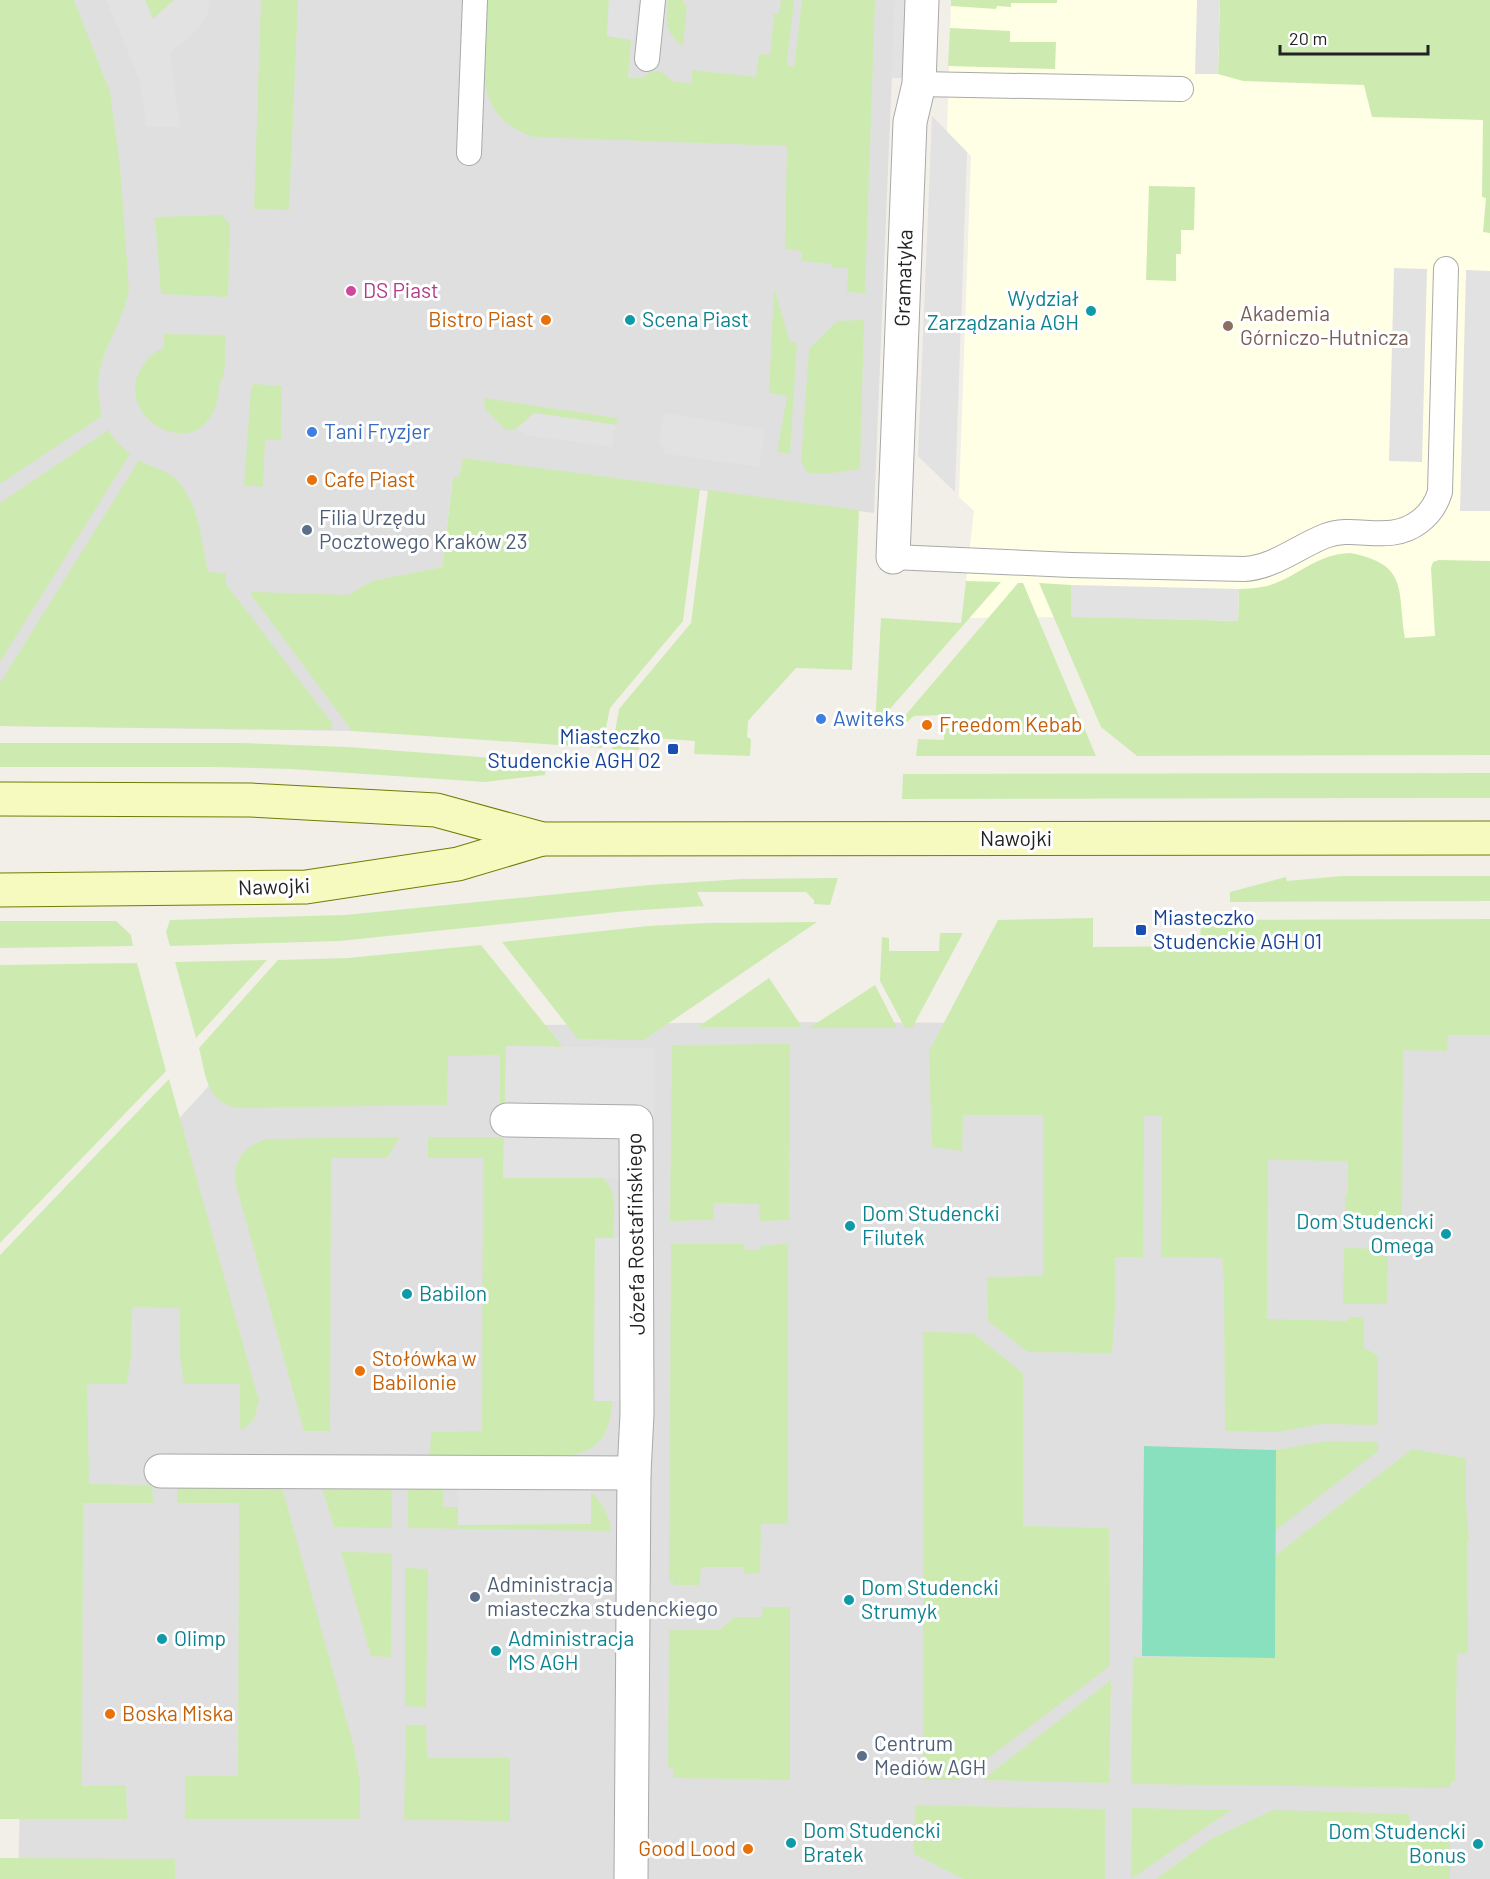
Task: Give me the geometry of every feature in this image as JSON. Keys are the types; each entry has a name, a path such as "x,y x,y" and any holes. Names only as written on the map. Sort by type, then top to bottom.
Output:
{"main road":[{"name":"Nawojki","path":"0,799 250,800 435,810 542,839 1490,838"},
{"name":"Nawojki","path":"0,890 306,887 458,864 542,839"}],"street":[{"name":"Gramatyka","path":"893,557 910,122 919,84 922,0"},
{"name":"Józefa Rostafińskiego","path":"507,1120 636,1122 638,1414 634,1473 631,1879"},
{"path":"161,1471 634,1473"}],"lane":[{"path":"469,153 475,0"},
{"path":"647,59 653,0"},
{"path":"919,84 1181,89"},
{"path":"893,557 1071,566 1254,569 1277,562 1333,534 1387,534 1409,529 1428,514 1437,502 1440,492 1446,269"}],"shaded area":[{"path":"0,0 895,0 874,513 463,459 459,477 453,477 442,567 372,582 368,711 352,731 0,726"},
{"path":"106,0 145,0 153,19 174,0 211,0 202,25 170,54 180,127 146,127 140,81"},
{"path":"609,0 638,0 633,40 607,36"},
{"path":"895,0 909,0 907,78 891,78"},
{"name":"Akademia Górniczo-Hutnicza","path":"951,0 1490,0 1490,746 1071,617 962,618 974,511 959,497 971,156 947,132"},
{"path":"1197,0 1220,0 1218,74 1195,74"},
{"path":"932,116 967,152 955,492 918,456"},
{"path":"1394,268 1427,269 1422,462 1389,461"},
{"path":"1466,270 1490,271 1490,511 1460,511"},
{"path":"534,413 616,425 612,447 526,435 516,429"},
{"path":"663,413 765,430 759,467 666,454 659,443"},
{"path":"1071,585 1239,589 1238,621 1071,617"},
{"path":"752,1022 1490,1025 1490,1879 18,1879 20,1799 18,1297 260,1029"},
{"path":"506,1046 655,1048 653,1178 503,1178"},
{"path":"595,1238 622,1238 623,1401 594,1401"},
{"path":"458,1487 591,1487 591,1524 458,1525"}],"green space":[{"path":"0,0 74,0 110,92 120,166 129,290 101,363 99,395 102,416 0,484"},
{"path":"145,0 174,0 153,19"},
{"path":"261,0 298,0 289,210 254,209"},
{"path":"487,0 609,0 607,36 631,40 628,78 643,78 651,72 658,71 673,82 691,83 692,70 756,77 759,54 770,55 774,14 779,14 781,0 794,0 787,65 794,67 802,0 875,0 865,293 847,292 848,268 832,268 832,264 802,261 802,251 785,249 787,146 533,137 508,124 493,106 484,77 483,46"},
{"path":"668,0 683,0 683,4 687,5 683,46 669,31"},
{"path":"951,0 1057,0 1057,3 1011,3 1011,7 997,6 996,9 951,6"},
{"path":"1220,0 1490,0 1490,233 1483,232 1486,198 1482,197 1483,120 1372,117 1364,85 1243,81 1218,74"},
{"path":"950,28 1010,31 1010,42 1056,42 1055,69 948,66"},
{"path":"1149,186 1195,187 1194,230 1181,230 1181,254 1176,254 1176,281 1146,280"},
{"path":"221,215 230,224 228,297 161,294 155,217"},
{"path":"774,288 790,342 797,343 790,454 777,452 787,396 769,393"},
{"path":"864,320 860,469 826,474 807,473 801,461 809,349 837,321"},
{"path":"164,334 226,335 224,374 217,402 209,419 198,430 184,433 169,431 155,424 143,413 136,399 136,383 143,365 147,359 164,348"},
{"path":"254,384 282,386 281,440 265,440 263,487 244,485 251,388"},
{"path":"484,398 617,418 616,425 534,413 516,429 506,430 485,409"},
{"path":"108,430 130,454 0,662 0,503"},
{"path":"463,458 700,489 683,621 610,708 602,748 352,731 251,595 252,592 348,595 372,581 442,567 453,477 459,477"},
{"path":"139,460 169,474 187,493 197,518 208,572 226,573 226,584 332,723 332,730 0,726 0,683"},
{"path":"708,490 859,510 852,670 796,668 748,721 747,737 751,739 750,756 694,754 695,741 641,737 639,750 612,749 619,709 691,623"},
{"path":"1350,553 1383,564 1392,573 1400,594 1405,638 1435,636 1431,568 1433,562 1439,560 1490,561 1490,755 1137,756 1101,727 1039,583 1071,585 1071,616 1238,621 1239,589 1267,586 1327,557"},
{"path":"966,581 1001,582 875,726 881,618 961,623"},
{"path":"1018,583 1023,583 1096,756 916,756 918,739 944,740 944,715 914,716 907,722 903,718"},
{"path":"0,743 242,743 348,747 546,762 545,775 485,782 290,769 0,767"},
{"path":"1490,773 1490,798 902,799 903,774"},
{"path":"1342,876 1490,876 1490,901 1230,902 1230,892 1286,877 1287,881"},
{"path":"838,878 830,905 814,904 814,900 806,892 697,892 704,906 627,911 340,941 170,946 166,932 170,920 345,915 649,885 742,879"},
{"path":"1093,918 1093,947 1200,946 1201,920 1490,919 1490,1035 1448,1035 1447,1051 1403,1050 1402,1220 1345,1221 1348,1161 1268,1160 1267,1319 1348,1321 1348,1317 1364,1317 1364,1348 1378,1355 1378,1425 1320,1424 1278,1432 1225,1431 1222,1258 1161,1257 1162,1116 1144,1116 1143,1257 1115,1257 1112,1353 1028,1352 988,1321 987,1277 1043,1276 1043,1115 963,1115 962,1151 932,1147 929,1051 998,920"},
{"path":"0,921 116,921 131,935 133,946 0,948"},
{"path":"817,922 644,1040 578,1039 502,942 648,926"},
{"path":"940,933 963,933 912,1028 905,1028 880,981 882,937 889,938 889,951 939,951"},
{"path":"481,945 563,1047 506,1046 505,1106 500,1105 500,1055 448,1056 447,1105 240,1108 220,1101 209,1087 199,1048 278,960 348,958"},
{"path":"267,960 196,1038 175,962"},
{"path":"137,963 166,1071 0,1243 0,965"},
{"path":"769,978 802,1027 698,1027"},
{"path":"875,985 897,1028 809,1028"},
{"path":"790,1044 789,1220 760,1221 759,1204 714,1203 713,1220 670,1221 672,1045"},
{"path":"169,1079 259,1401 254,1419 243,1430 240,1428 240,1384 184,1384 180,1357 180,1308 132,1307 131,1356 127,1384 87,1384 89,1484 152,1485 153,1503 83,1503 82,1786 126,1785 127,1819 0,1819 0,1255"},
{"path":"400,1137 387,1158 331,1158 330,1431 304,1431 236,1185 238,1162 252,1145 267,1139"},
{"path":"428,1137 504,1137 503,1178 601,1177 611,1189 614,1205 613,1238 595,1239 594,1400 612,1401 607,1429 603,1437 590,1449 571,1455 430,1455 431,1432 482,1431 483,1158 428,1158"},
{"path":"671,1244 744,1244 745,1250 761,1250 761,1245 788,1244 788,1524 761,1524 760,1573 744,1574 744,1567 701,1567 700,1585 673,1585 673,1581 669,1581"},
{"path":"1344,1248 1388,1249 1387,1304 1343,1304"},
{"path":"923,1332 973,1333 1023,1373 1023,1526 1109,1528 1110,1666 959,1780 923,1780"},
{"path":"1326,1441 1378,1442 1378,1451 1276,1530 1276,1450"},
{"path":"1144,1446 1276,1450 1275,1658 1142,1656"},
{"path":"1412,1449 1466,1458 1469,1540 1467,1543 1468,1653 1457,1653 1455,1781 1451,1781 1450,1788 1131,1784 1133,1657 1275,1658 1276,1555"},
{"path":"177,1485 282,1487 354,1747 360,1781 360,1819 185,1819 185,1776 238,1776 239,1503 177,1503"},
{"path":"321,1485 392,1487 392,1528 334,1527"},
{"path":"443,1489 443,1507 458,1507 458,1524 591,1523 591,1492 605,1510 611,1531 408,1528 408,1490"},
{"path":"341,1552 392,1553 391,1657 371,1656"},
{"path":"405,1568 428,1569 426,1707 405,1706"},
{"path":"763,1607 790,1607 790,1780 673,1778 673,1768 668,1768 669,1630 720,1630 734,1617 762,1617"},
{"path":"1111,1680 1109,1783 982,1780"},
{"path":"406,1725 426,1725 427,1758 510,1758 510,1821 404,1820"},
{"path":"915,1805 1105,1809 1105,1879 963,1879 914,1854"},
{"path":"1132,1808 1231,1810 1131,1879"},
{"path":"1273,1810 1409,1814 1409,1841 1450,1841 1450,1879 1156,1879 1211,1839"},
{"path":"0,1858 175,1859 175,1879 0,1879"}],"place":[{"name":"DS Piast","path":"351,291"},
{"name":"Wydział Zarządzania AGH","path":"1091,311"},
{"name":"Bistro Piast","path":"546,320"},
{"name":"Scena Piast","path":"630,320"},
{"name":"Akademia Górniczo-Hutnicza","path":"1228,326"},
{"name":"Tani Fryzjer","path":"312,432"},
{"name":"Cafe Piast","path":"312,480"},
{"name":"Filia Urzędu Pocztowego Kraków 23","path":"307,530"},
{"name":"Awiteks","path":"821,719"},
{"name":"Freedom Kebab","path":"927,725"},
{"name":"Miasteczko Studenckie AGH 02","path":"673,749"},
{"name":"Miasteczko Studenckie AGH 01","path":"1141,930"},
{"name":"Dom Studencki Filutek","path":"850,1226"},
{"name":"Dom Studencki Omega","path":"1446,1234"},
{"name":"Babilon","path":"407,1294"},
{"name":"Stołówka w Babilonie","path":"360,1371"},
{"name":"Administracja miasteczka studenckiego","path":"475,1597"},
{"name":"Dom Studencki Strumyk","path":"849,1600"},
{"name":"Olimp","path":"162,1639"},
{"name":"Administracja MS AGH","path":"496,1651"},
{"name":"Boska Miska","path":"110,1714"},
{"name":"Centrum Mediów AGH","path":"862,1756"},
{"name":"Dom Studencki Bratek","path":"791,1843"},
{"name":"Dom Studencki Bonus","path":"1478,1844"},
{"name":"Good Lood","path":"748,1849"}]}
